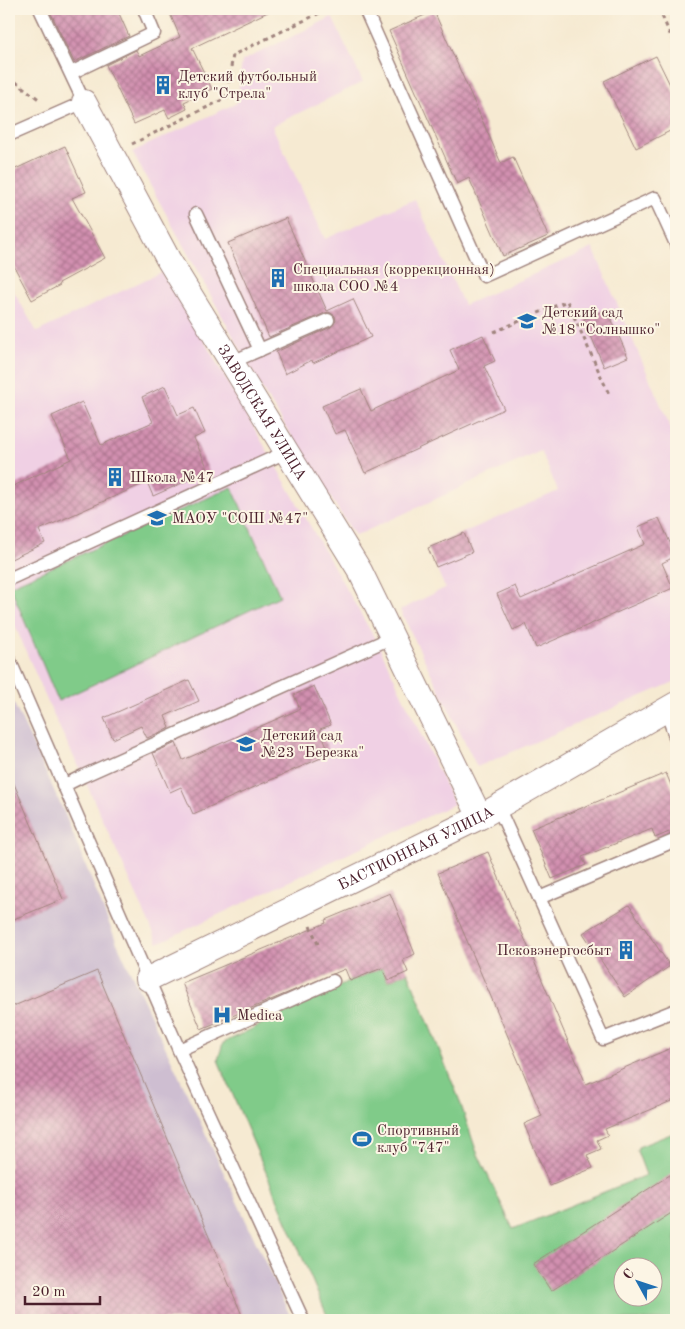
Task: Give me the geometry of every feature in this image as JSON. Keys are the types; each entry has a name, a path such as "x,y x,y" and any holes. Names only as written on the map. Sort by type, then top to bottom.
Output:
{"street":[{"name":"ЗАВОДСКАЯ УЛИЦА","path":"76,105 112,154 168,259 360,571 393,637 489,812"},
{"name":"БАСТИОННАЯ УЛИЦА","path":"148,979 489,812 671,707"}],"lane":[{"name":"ЗАВОДСКАЯ УЛИЦА","path":"40,9 71,73 76,105"},
{"path":"71,73 154,33 144,9"},
{"path":"365,9 484,276 654,198 676,244"},
{"path":"9,135 76,105"},
{"path":"196,214 260,350"},
{"path":"232,362 328,320"},
{"path":"9,579 286,452"},
{"path":"63,786 393,637"},
{"path":"9,660 179,1050 303,1320"},
{"path":"671,707 676,739"},
{"path":"489,812 539,898 603,1039 676,1010"},
{"path":"539,898 676,840"},
{"path":"179,1050 333,981"}],"path":[{"path":"112,154 226,98 234,54 328,9"},
{"path":"659,9 676,48"},
{"path":"9,77 42,102 76,105"},
{"path":"494,332 567,301 609,394"}],"shaded area":[{"path":"332,17 363,82 272,126 325,239 415,199 464,305 593,248 676,440 676,678 674,682 477,767 400,610 445,588 428,548 558,491 541,451 355,536 265,394 132,152 237,103 242,61"},
{"path":"161,272 203,339 378,644 454,804 158,943 52,712 9,612 9,283 37,332"},
{"path":"9,693 64,812 117,943 292,1320 9,1320"}],"green space":[{"path":"232,487 280,596 58,701 10,586"},
{"name":"Спортивный клуб \"747\"","path":"382,968 388,981 408,972 459,1099 476,1150 513,1229 646,1175 637,1151 638,1147 676,1132 676,1320 329,1320 218,1060 223,1043 350,981"}],"building":[{"path":"49,9 117,9 129,36 74,62"},
{"path":"168,9 274,9 192,48 212,89 184,102 187,109 169,118 165,110 134,124 106,65 136,50 139,56 180,37"},
{"path":"434,11 501,163 513,157 548,236 503,256 469,178 457,184 389,31"},
{"path":"656,56 676,97 676,128 636,148 604,81"},
{"path":"65,146 86,192 72,198 105,258 32,300 9,257 9,172"},
{"name":"Специальная (коррекционная) школа СОО №4","path":"286,218 327,311 353,299 371,337 313,363 312,360 285,374 276,352 331,327 336,321 335,316 329,312 325,313 269,337 228,243"},
{"path":"607,309 628,357 604,367 584,319"},
{"path":"483,335 495,361 484,366 504,409 365,473 345,430 335,434 322,406 361,389 371,411 459,370 450,350"},
{"name":"Школа №47","path":"165,386 178,415 194,408 205,433 194,438 209,471 153,496 147,482 39,530 45,543 9,560 9,488 71,459 52,416 82,402 101,445 153,422 142,397"},
{"path":"659,518 676,556 662,563 673,588 536,648 526,624 513,630 497,594 515,586 521,599 645,544 638,527"},
{"path":"464,533 472,552 436,567 428,548"},
{"path":"189,680 199,701 165,716 170,728 147,738 141,726 113,739 104,718"},
{"path":"314,686 331,725 320,729 330,754 193,814 181,787 170,792 153,753 176,743 183,760 300,709 294,695"},
{"path":"9,772 63,899 9,921"},
{"path":"666,773 676,797 676,829 655,838 652,829 582,857 586,865 552,879 531,829"},
{"path":"488,852 586,1084 676,1046 676,1099 605,1129 608,1135 597,1140 601,1149 587,1155 593,1168 550,1186 524,1124 542,1116 438,873"},
{"path":"390,893 415,954 403,960 408,972 388,981 382,968 350,981 345,969 201,1029 182,983 326,923 325,920"},
{"name":"Псковэнергосбыт","path":"629,905 670,966 625,997 583,933"},
{"path":"97,971 244,1320 9,1320 9,1008"},
{"path":"676,1171 676,1210 551,1291 533,1264"}],"place":[{"name":"Детский футбольный клуб \"Стрела\"","path":"163,85"},
{"name":"Специальная (коррекционная) школа СОО №4","path":"278,278"},
{"name":"Детский сад №18 \"Солнышко\"","path":"527,321"},
{"name":"Школа №47","path":"115,477"},
{"name":"МАОУ \"СОШ №47\"","path":"157,518"},
{"name":"Детский сад №23 \"Березка\"","path":"246,744"},
{"name":"Псковэнергосбыт","path":"626,950"},
{"name":"Medica","path":"222,1015"},
{"name":"Спортивный клуб \"747\"","path":"362,1139"}]}
